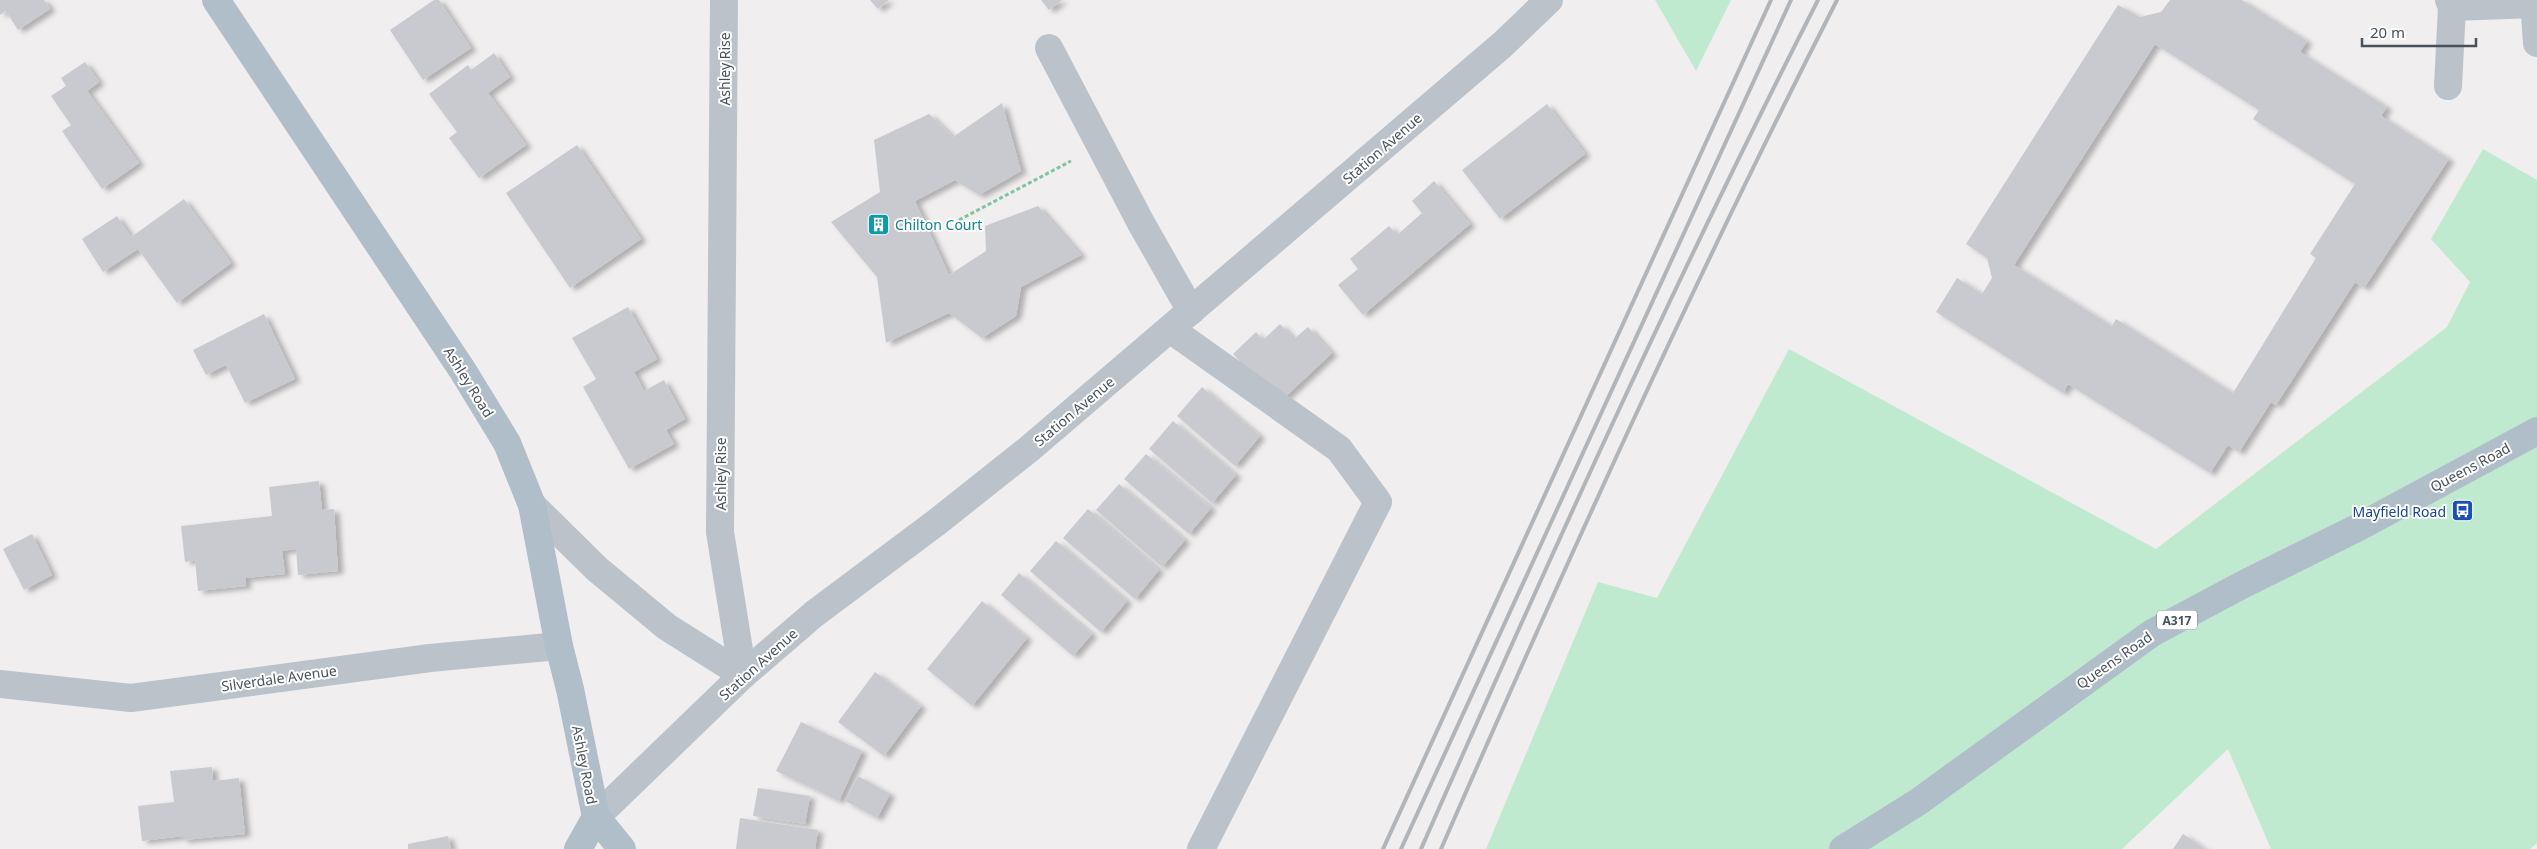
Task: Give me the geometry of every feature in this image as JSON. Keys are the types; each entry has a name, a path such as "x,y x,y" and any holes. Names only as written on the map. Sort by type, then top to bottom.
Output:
{"main road":[{"name":"Ashley Road","path":"216,0 462,371 507,444 532,505 558,646 570,689 596,817 622,849"},
{"name":"Queens Road","path":"1842,849 1918,802 2152,633 2242,585 2358,528 2537,431"},
{"name":"Ashley Road","path":"578,849 596,817"}],"street":[{"name":"Ashley Rise","path":"724,0 720,532 743,675"},
{"name":"Station Avenue","path":"596,817 743,675 814,614 937,522 1029,448 1502,45 1549,0"},
{"path":"2448,86 2450,4 2534,2 2537,36"},
{"path":"1049,48 1100,146 1191,311"},
{"path":"1170,329 1339,449 1378,502 1201,849"},
{"path":"532,505 597,569 666,627 743,675"},
{"name":"Silverdale Avenue","path":"0,684 131,698 430,658 558,646"}],"path":[{"path":"958,220 1100,146"}],"green space":[{"path":"1655,0 1731,0 1696,71"},
{"path":"2483,149 2537,180 2537,843 2530,849 2271,849 2228,749 2122,849 1486,849 1598,582 1657,598 1789,349 2156,549 2447,327 2470,282 2431,239"}],"building":[{"path":"0,0 44,0 50,9 18,30 6,11 0,15"},
{"path":"434,0 439,0 471,48 423,80 390,30"},
{"path":"870,0 889,0 878,9"},
{"path":"1041,0 1062,0 1049,10"},
{"path":"2170,0 2242,0 2307,41 2300,52 2387,107 2381,116 2449,159 2364,288 2355,282 2276,405 2271,402 2239,452 2228,445 2210,473 2068,384 2063,393 1936,312 1957,278 1982,294 1992,278 1987,258 1966,244 2118,5 2140,17 2161,12","holes":["2155,44 2259,110 2253,119 2355,184 2310,254 2316,258 2233,393 2116,319 2112,326 2014,265"]},
{"path":"494,53 510,77 488,93 526,145 479,178 449,138 457,132 429,94 468,65 471,70"},
{"path":"85,62 99,82 87,91 139,163 102,189 62,131 71,125 51,96 66,86 61,78"},
{"name":"Chilton Court","path":"1002,103 1021,171 979,195 955,180 915,201 949,275 986,251 985,226 1038,206 1081,255 1021,287 1016,316 982,338 949,313 886,343 877,277 831,222 880,192 874,140 929,114 953,137"},
{"path":"1547,104 1585,154 1500,219 1462,170"},
{"path":"577,145 641,239 570,288 506,193"},
{"path":"1434,181 1470,224 1363,315 1338,285 1358,269 1350,259 1389,226 1397,235 1422,213 1412,201"},
{"path":"184,199 231,263 177,303 138,249 103,272 82,239 117,216 131,237"},
{"path":"628,307 657,359 634,372 644,391 664,380 685,419 666,430 674,444 629,469 583,387 596,379 572,338"},
{"path":"264,314 295,379 245,403 226,365 206,375 193,350"},
{"path":"1280,324 1294,339 1308,327 1332,353 1284,398 1276,401 1233,354 1256,332 1263,340"},
{"path":"1202,387 1260,436 1235,466 1177,416"},
{"path":"1173,421 1236,475 1212,503 1149,449"},
{"path":"1146,454 1211,508 1189,534 1124,479"},
{"path":"319,481 322,510 334,509 338,571 298,575 296,549 282,551 285,574 245,578 246,586 198,591 195,560 185,562 181,526 272,516 269,487"},
{"path":"1119,484 1185,540 1162,567 1096,510"},
{"path":"1088,509 1159,570 1135,599 1063,538"},
{"path":"32,534 52,575 24,590 3,549"},
{"path":"1056,541 1127,601 1101,632 1030,571"},
{"path":"1019,573 1092,634 1073,656 1001,595"},
{"path":"982,601 1027,638 972,706 927,669"},
{"path":"875,672 921,706 884,756 838,722"},
{"path":"801,722 862,751 839,801 776,771"},
{"path":"212,767 213,781 239,778 245,834 183,840 183,836 142,841 138,806 174,802 170,771"},
{"path":"858,776 890,794 877,818 845,801"},
{"path":"758,788 810,796 805,824 753,816"},
{"path":"740,818 818,830 815,849 736,849"},
{"path":"2183,834 2205,849 2173,849"},
{"path":"448,836 451,849 408,849 408,844"}],"railway":[{"path":"1383,849 1771,0"},
{"path":"1401,849 1791,0"},
{"path":"1421,849 1516,635 1663,315 1818,0"},
{"path":"1441,849 1584,528 1682,315 1837,0"}],"place":[{"name":"Chilton Court","path":"879,224"},
{"name":"Mayfield Road","path":"2462,511"}]}
